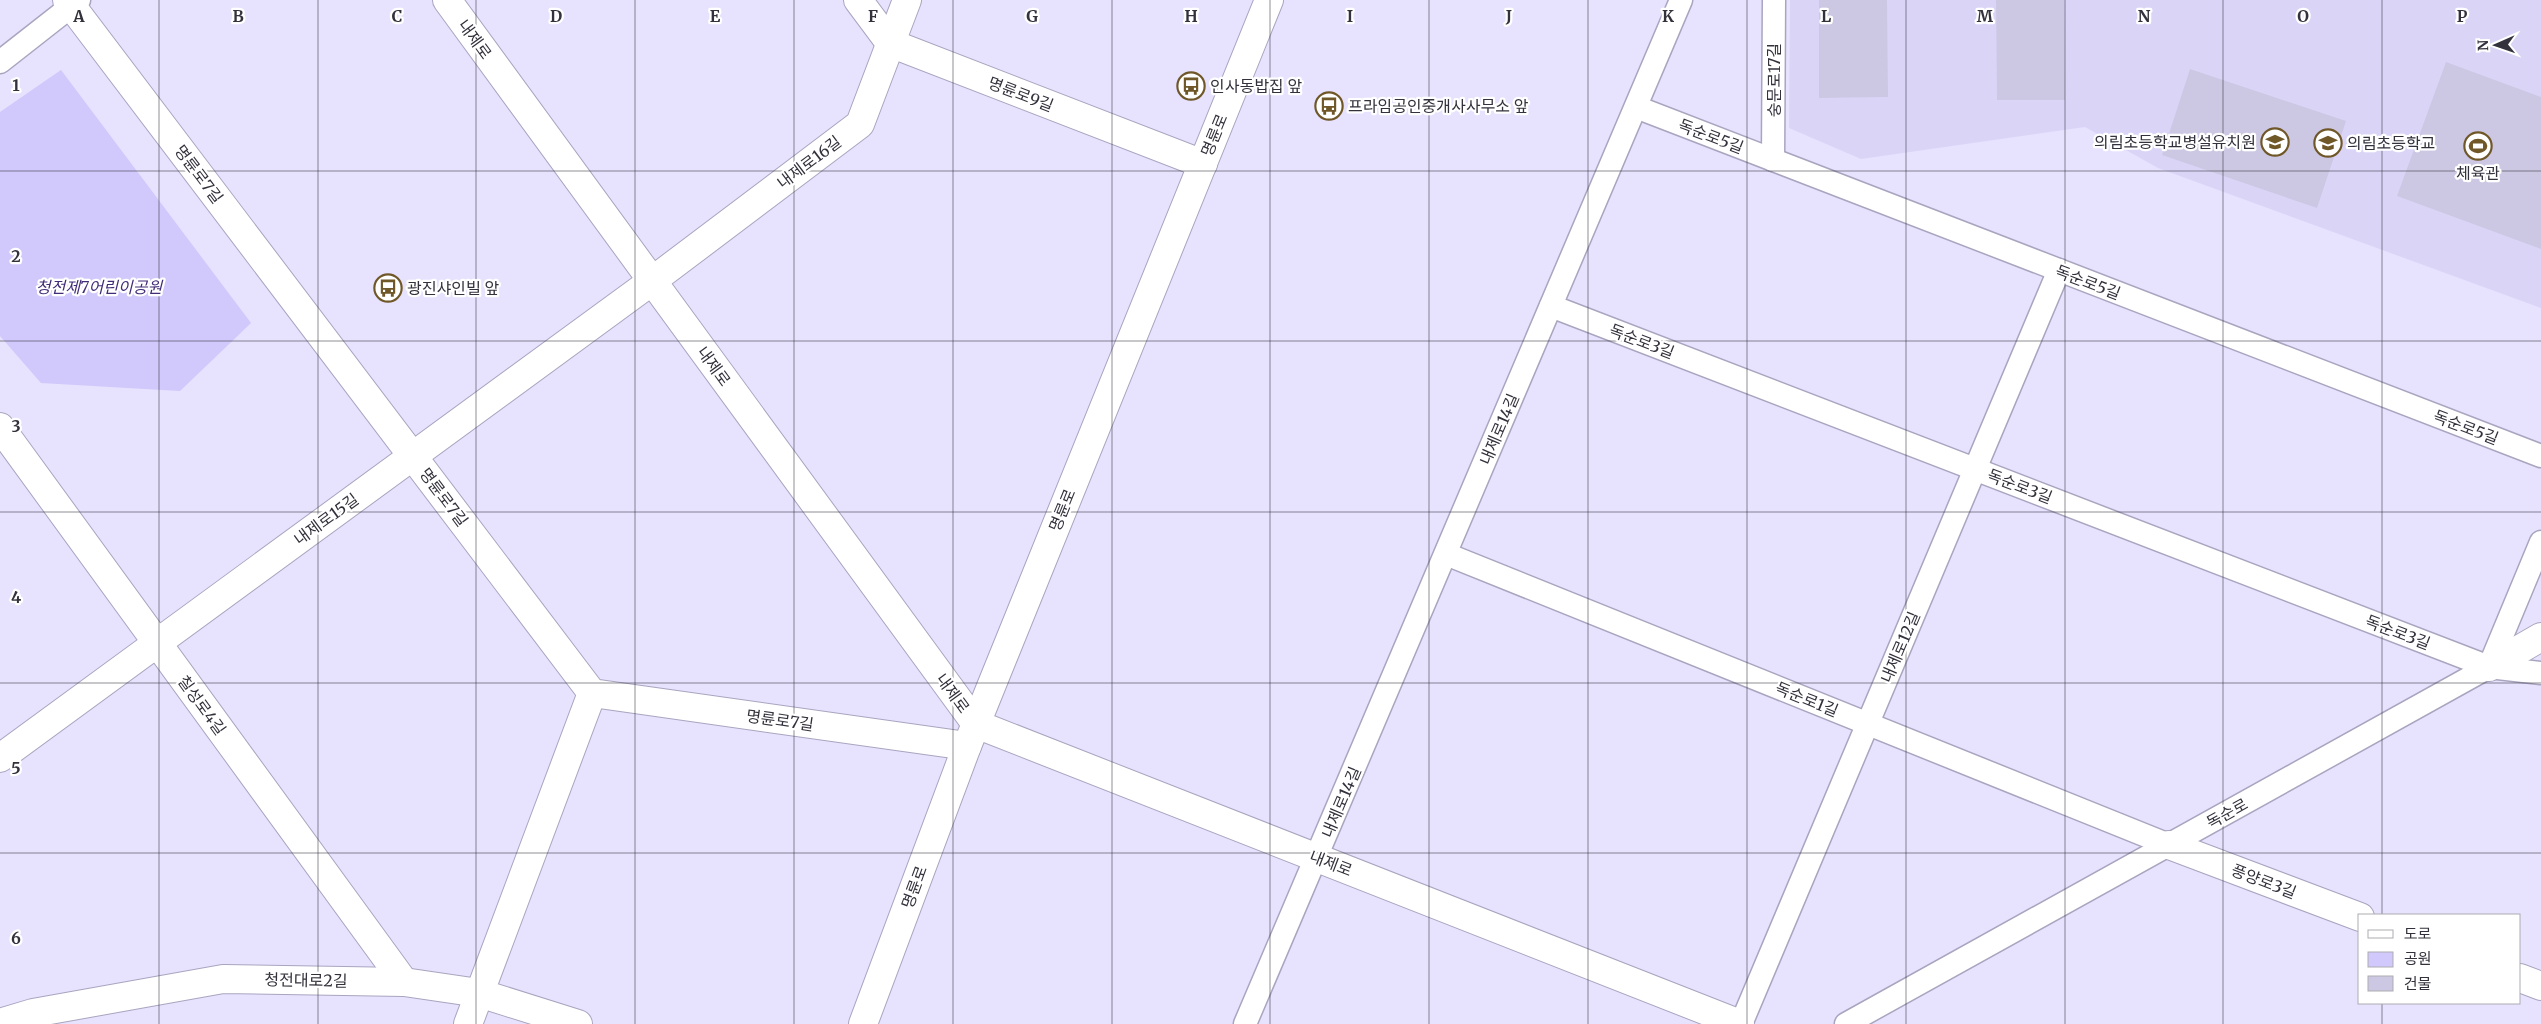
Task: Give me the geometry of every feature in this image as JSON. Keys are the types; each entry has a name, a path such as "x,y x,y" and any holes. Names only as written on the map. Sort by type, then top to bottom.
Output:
{"street":[{"name":"내제로","path":"447,0 652,281 971,735 1317,858 1740,1024"},
{"path":"858,0 890,43"},
{"name":"내제로16길","path":"652,281 860,124 907,0"},
{"name":"명륜로","path":"863,1024 971,735 1269,0"},
{"name":"명륜로7길","path":"73,2 412,456 592,693 971,735"},
{"name":"명륜로9길","path":"890,43 1203,164"},
{"name":"내제로15길","path":"0,758 652,281"},
{"name":"칠성로4길","path":"0,427 404,982"},
{"path":"2489,667 2541,637"},
{"path":"468,1024 592,693"},
{"name":"풍양로3길","path":"2169,845 2358,916"},
{"name":"청전대로2길","path":"0,1023 37,1019 223,978 404,982 479,993 578,1024"},
{"path":"2521,978 2541,986"}],"lane":[{"name":"내제로14길","path":"1245,1024 1681,0"},
{"name":"숭문로17길","path":"1773,160 1774,0"},
{"path":"0,62 73,2"},
{"name":"독순로5길","path":"1636,107 2541,456"},
{"name":"내제로12길","path":"1740,1024 2059,270"},
{"name":"독순로3길","path":"1551,306 2489,667 2541,674"},
{"path":"2489,667 2541,542"},
{"name":"독순로1길","path":"1446,554 2169,845"},
{"name":"독순로","path":"1846,1024 2489,667"}],"shaded area":[{"name":"의림초등학교","path":"1790,0 2541,0 2541,308 2158,168 2085,127 1861,159 1789,128"}],"green space":[{"name":"청전제7어린이공원","path":"61,70 251,323 180,391 41,383 0,336 0,112"}],"building":[{"path":"1819,0 1887,0 1888,97 1819,98"},
{"path":"1996,0 2064,0 2065,100 1997,100"},
{"name":"체육관","path":"2446,62 2541,97 2541,249 2397,196"},
{"path":"2190,69 2346,121 2317,208 2162,155"}],"place":[{"name":"인사동밥집 앞","path":"1191,86"},
{"name":"프라임공인중개사사무소 앞","path":"1329,106"},
{"name":"의림초등학교병설유치원","path":"2275,142"},
{"name":"의림초등학교","path":"2328,143"},
{"name":"체육관","path":"2478,146"},
{"name":"광진샤인빌 앞","path":"388,288"}]}
